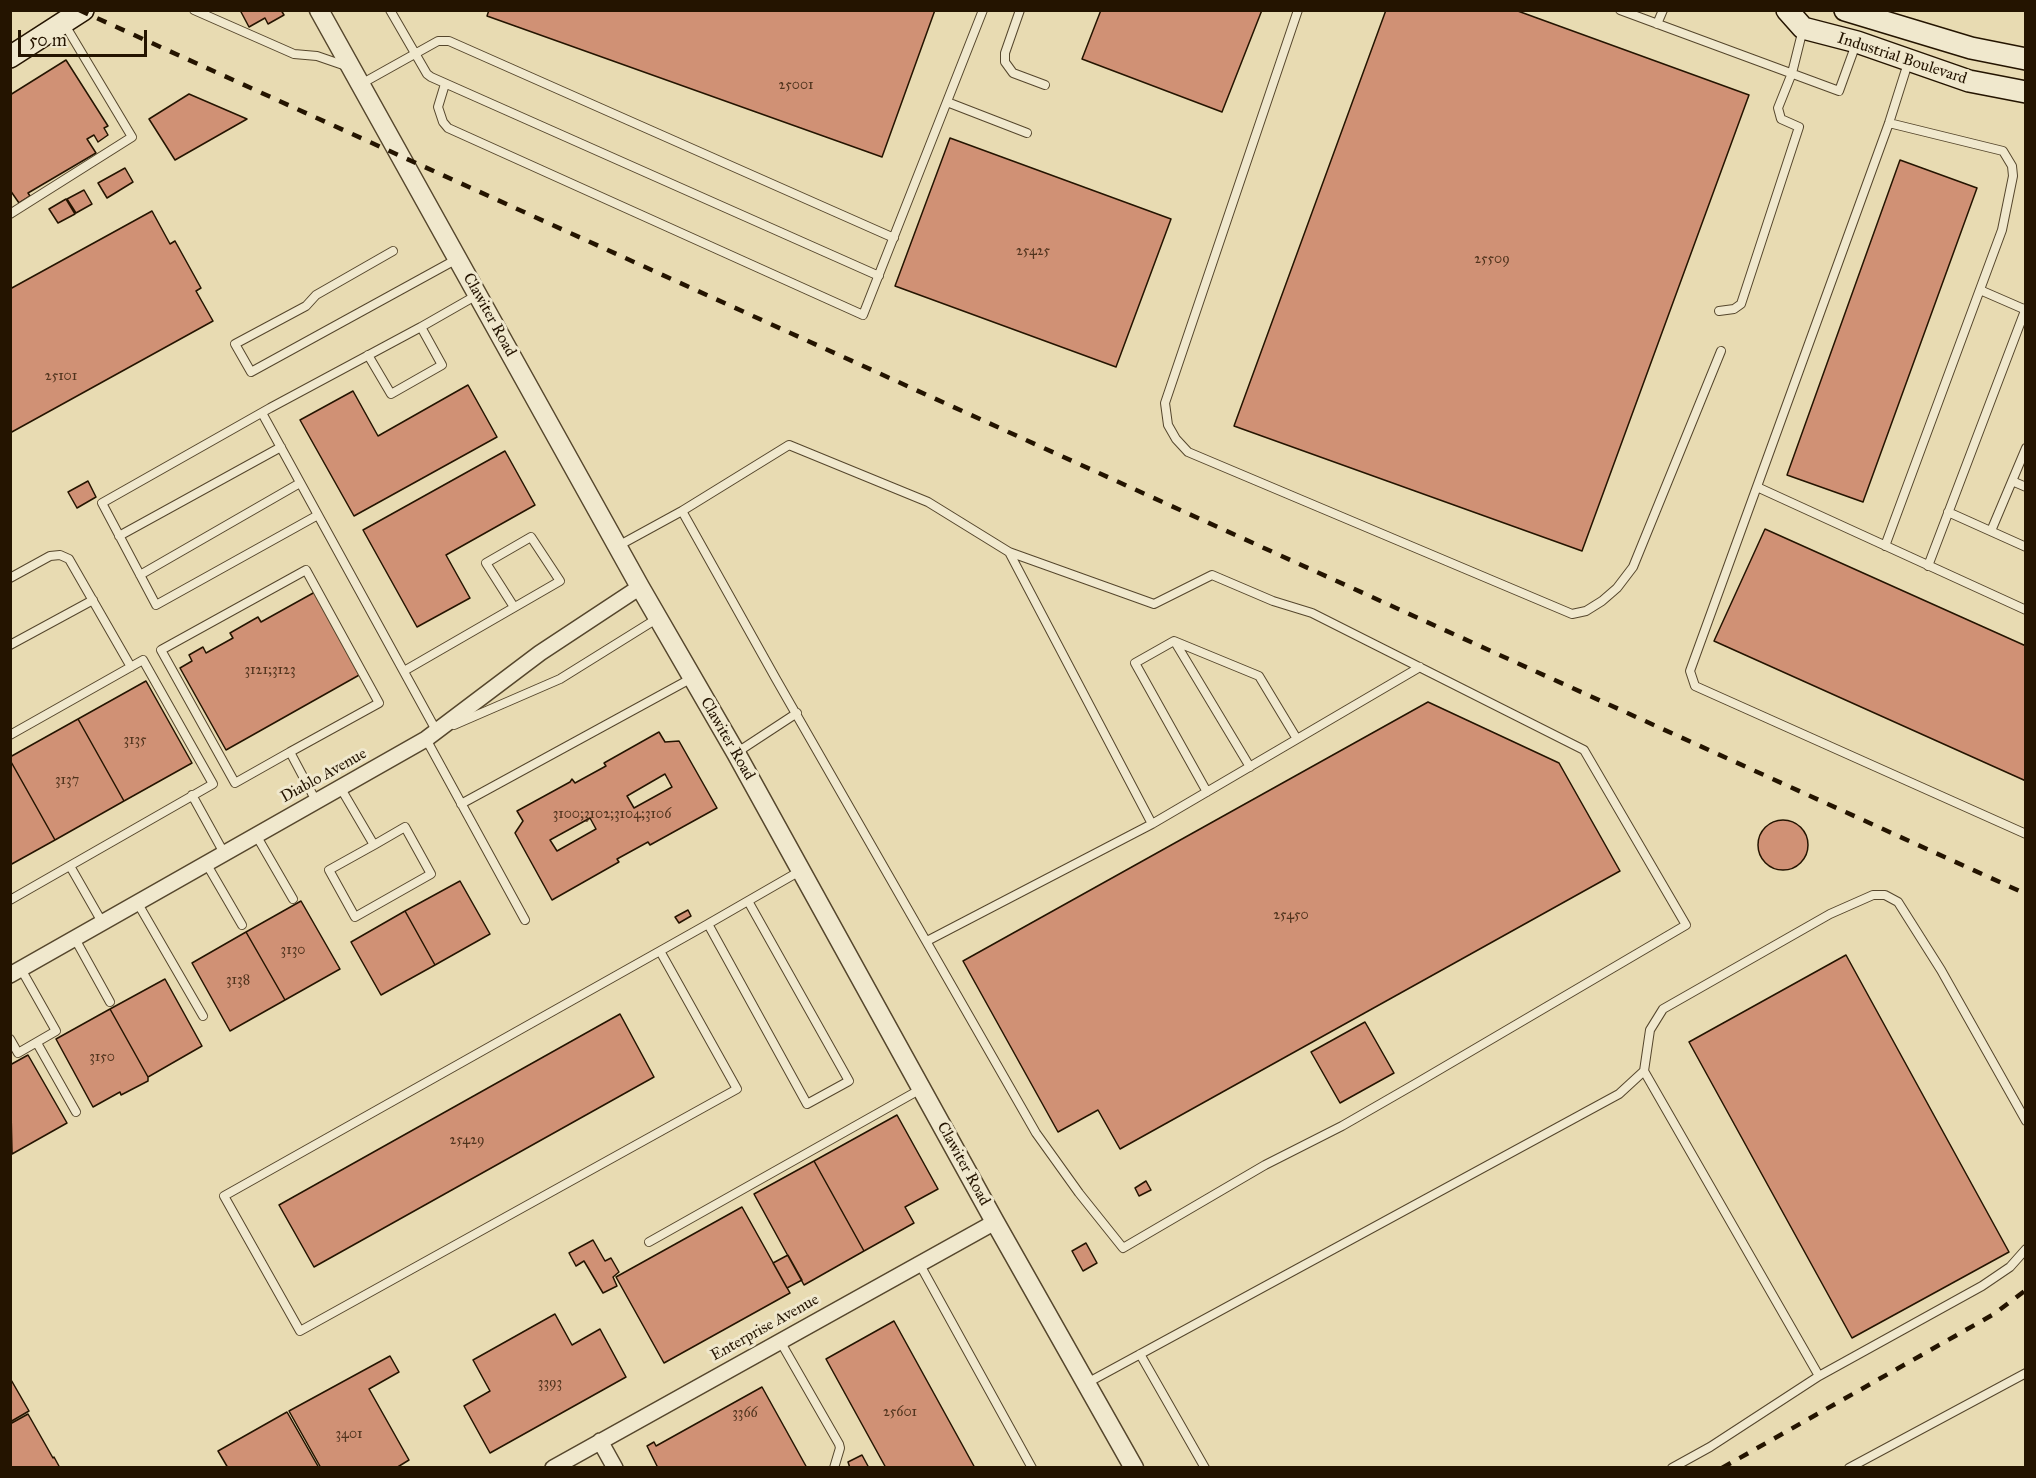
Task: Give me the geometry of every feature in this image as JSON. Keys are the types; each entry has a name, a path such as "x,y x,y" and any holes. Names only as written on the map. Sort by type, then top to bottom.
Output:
{"main road":[{"path":"10,57 83,10"},
{"path":"1787,10 1803,28"},
{"name":"Industrial Boulevard","path":"1845,10 1971,48 2025,59"},
{"name":"Industrial Boulevard","path":"1803,28 1857,42 1969,81 2025,92"}],"street":[{"name":"Clawiter Road","path":"321,12 640,587 736,753 995,1222 1134,1467"},
{"name":"Diablo Avenue","path":"16,972 74,937 432,736 540,653 640,587"},
{"name":"Enterprise Avenue","path":"553,1467 995,1222"},
{"path":"600,1441 615,1467"}],"lane":[{"path":"194,10 294,54 317,56 357,76 415,53 438,41 449,41 894,238"},
{"path":"390,10 427,74 445,84 879,276"},
{"path":"445,84 438,107 443,122 448,128 863,315 983,10"},
{"path":"1020,10 1005,53 1005,62 1013,73 1045,85"},
{"path":"1298,10 1165,403 1168,425 1176,439 1188,452 1572,614 1586,611 1602,601 1617,588 1633,567 1721,351"},
{"path":"1620,10 1839,91 1857,42"},
{"path":"1657,24 1663,10"},
{"path":"10,214 132,137 63,23"},
{"path":"1719,311 1734,309 1741,304 1799,127 1781,119 1778,104 1792,73 1803,28"},
{"path":"1908,61 1889,123 1690,671 1695,686 2025,834"},
{"path":"947,102 1027,133"},
{"path":"1885,546 2002,230 2013,176 2012,166 2003,151 1889,123"},
{"path":"393,251 316,295 306,306 236,344 251,372 458,259"},
{"path":"1928,566 2025,310 1980,290"},
{"path":"318,515 156,605 102,503 478,295"},
{"path":"368,355 391,394 442,365 421,327"},
{"path":"262,413 404,671 461,804 525,920"},
{"path":"618,546 682,511 789,445 927,502 1009,552 1154,604 1212,575 1274,601 1312,613 1584,750 1686,924 1415,1084 1265,1165 1123,1248 1079,1193 1036,1133 682,511"},
{"path":"119,536 281,447"},
{"path":"1991,531 2025,448"},
{"path":"2012,481 2025,487"},
{"path":"140,574 300,483"},
{"path":"1757,487 2025,610"},
{"path":"1948,512 2025,547"},
{"path":"404,671 560,581 531,537 486,563 514,607"},
{"path":"1009,552 1152,824"},
{"path":"10,578 50,556 60,555 69,559 131,667"},
{"path":"306,570 379,703 290,752 235,783 161,650 306,570"},
{"path":"10,645 93,600"},
{"path":"432,736 560,679 658,618"},
{"path":"1174,641 1259,676 1297,739"},
{"path":"1174,641 1135,663 1207,792"},
{"path":"1174,641 1250,767"},
{"path":"10,735 143,660 213,784 10,900"},
{"path":"927,941 1152,824 1420,667"},
{"path":"461,804 692,678"},
{"path":"736,753 797,713"},
{"path":"290,752 316,801"},
{"path":"340,787 374,845"},
{"path":"192,795 224,853"},
{"path":"405,827 431,874 355,916 329,870 374,845 405,827"},
{"path":"256,835 292,899"},
{"path":"206,863 242,925"},
{"path":"70,866 102,922"},
{"path":"660,951 737,1089 300,1331 224,1196 800,871"},
{"path":"1820,1376 1644,1071 1650,1030 1663,1009 1830,914 1873,895 1885,895 1898,902 1941,970 2025,1121"},
{"path":"708,924 807,1104 849,1081 748,901"},
{"path":"137,902 203,1016"},
{"path":"74,937 110,1002"},
{"path":"10,1039 18,1053 56,1032 16,972"},
{"path":"37,1043 76,1112"},
{"path":"1087,1383 1619,1094 1644,1071"},
{"path":"649,1242 922,1089"},
{"path":"1672,1467 1710,1447 1820,1376 1982,1286 2010,1268 2025,1249"},
{"path":"919,1263 1032,1467"},
{"path":"780,1341 839,1444 840,1448 834,1467"},
{"path":"1140,1354 1205,1467"},
{"path":"1849,1467 2025,1373"}],"building":[{"path":"240,10 281,10 284,15 268,24 265,18 249,27"},
{"path":"489,10 935,10 882,157 487,16"},
{"path":"1101,10 1262,10 1222,112 1082,59"},
{"path":"1386,10 1515,10 1749,95 1582,551 1234,426"},
{"path":"66,60 108,126 104,128 108,135 98,142 94,135 87,139 96,153 28,193 30,196 19,203 10,190 10,95"},
{"path":"189,94 247,119 175,160 149,119"},
{"path":"950,138 1171,219 1116,367 895,286"},
{"path":"1900,160 1977,188 1863,502 1787,475"},
{"path":"125,168 133,182 107,198 98,183"},
{"path":"84,190 92,204 76,213 67,199"},
{"path":"66,199 75,214 58,223 49,209"},
{"path":"152,211 170,244 175,241 201,288 196,291 213,321 10,433 10,289"},
{"path":"468,385 497,437 354,516 300,420 353,391 378,436"},
{"path":"505,451 535,505 446,555 470,598 417,627 363,530"},
{"path":"88,481 96,497 77,508 68,492"},
{"path":"1765,529 2026,646 2026,781 1714,641"},
{"path":"315,592 361,674 226,750 180,668 192,661 189,655 203,647 206,653 233,638 230,633 258,617 261,622"},
{"path":"146,681 192,763 124,801 78,719"},
{"path":"1428,702 1559,763 1620,871 1120,1149 1098,1110 1058,1132 963,961"},
{"path":"78,719 124,801 55,840 10,757"},
{"path":"659,732 665,742 679,741 717,808 650,845 648,842 617,859 619,862 552,900 515,833 523,821 517,811 572,779 575,783 606,766 604,763","holes":["665,774 672,787 634,808 627,796","590,818 596,829 557,851 550,840"]},
{"path":"10,760 55,840 10,865"},
{"path":"1778,820 1788,820 1801,827 1808,840 1808,850 1801,863 1788,870 1778,870 1769,866 1762,859 1758,850 1758,840 1762,831 1769,824"},
{"path":"460,881 490,934 435,965 405,911"},
{"path":"301,901 340,969 285,1000 246,932"},
{"path":"688,910 691,916 679,923 675,917"},
{"path":"405,911 435,965 381,995 351,942"},
{"path":"246,932 285,1000 230,1031 192,963"},
{"path":"1846,955 2009,1252 1852,1338 1689,1042"},
{"path":"165,979 202,1046 148,1077 110,1009"},
{"path":"110,1009 148,1077 148,1081 121,1095 120,1092 93,1107 56,1039"},
{"path":"620,1014 654,1077 314,1267 279,1205"},
{"path":"1365,1022 1394,1073 1340,1103 1311,1052"},
{"path":"28,1055 67,1123 12,1154 10,1065"},
{"path":"897,1115 938,1189 905,1207 914,1223 864,1251 814,1161"},
{"path":"814,1161 864,1251 804,1285 754,1194"},
{"path":"1146,1181 1151,1190 1139,1196 1135,1188"},
{"path":"742,1207 790,1293 664,1363 616,1277"},
{"path":"593,1240 605,1261 611,1258 619,1272 613,1277 617,1286 603,1293 584,1261 576,1266 569,1253"},
{"path":"1086,1243 1097,1263 1083,1271 1072,1251"},
{"path":"788,1255 802,1280 787,1288 773,1263"},
{"path":"555,1314 572,1345 600,1329 626,1377 490,1453 464,1406 490,1391 473,1360"},
{"path":"894,1321 975,1468 886,1468 826,1359"},
{"path":"390,1356 399,1372 369,1389 409,1460 396,1468 321,1468 289,1411"},
{"path":"10,1378 29,1411 10,1422"},
{"path":"762,1387 807,1468 658,1468 647,1446 654,1442 656,1446"},
{"path":"287,1412 319,1468 228,1468 218,1451"},
{"path":"28,1414 60,1468 10,1468 10,1424"},
{"path":"862,1455 869,1468 850,1468 848,1462"}],"railway":[{"path":"79,10 2026,894"},
{"path":"1722,1468 1994,1314 2026,1290"}]}
